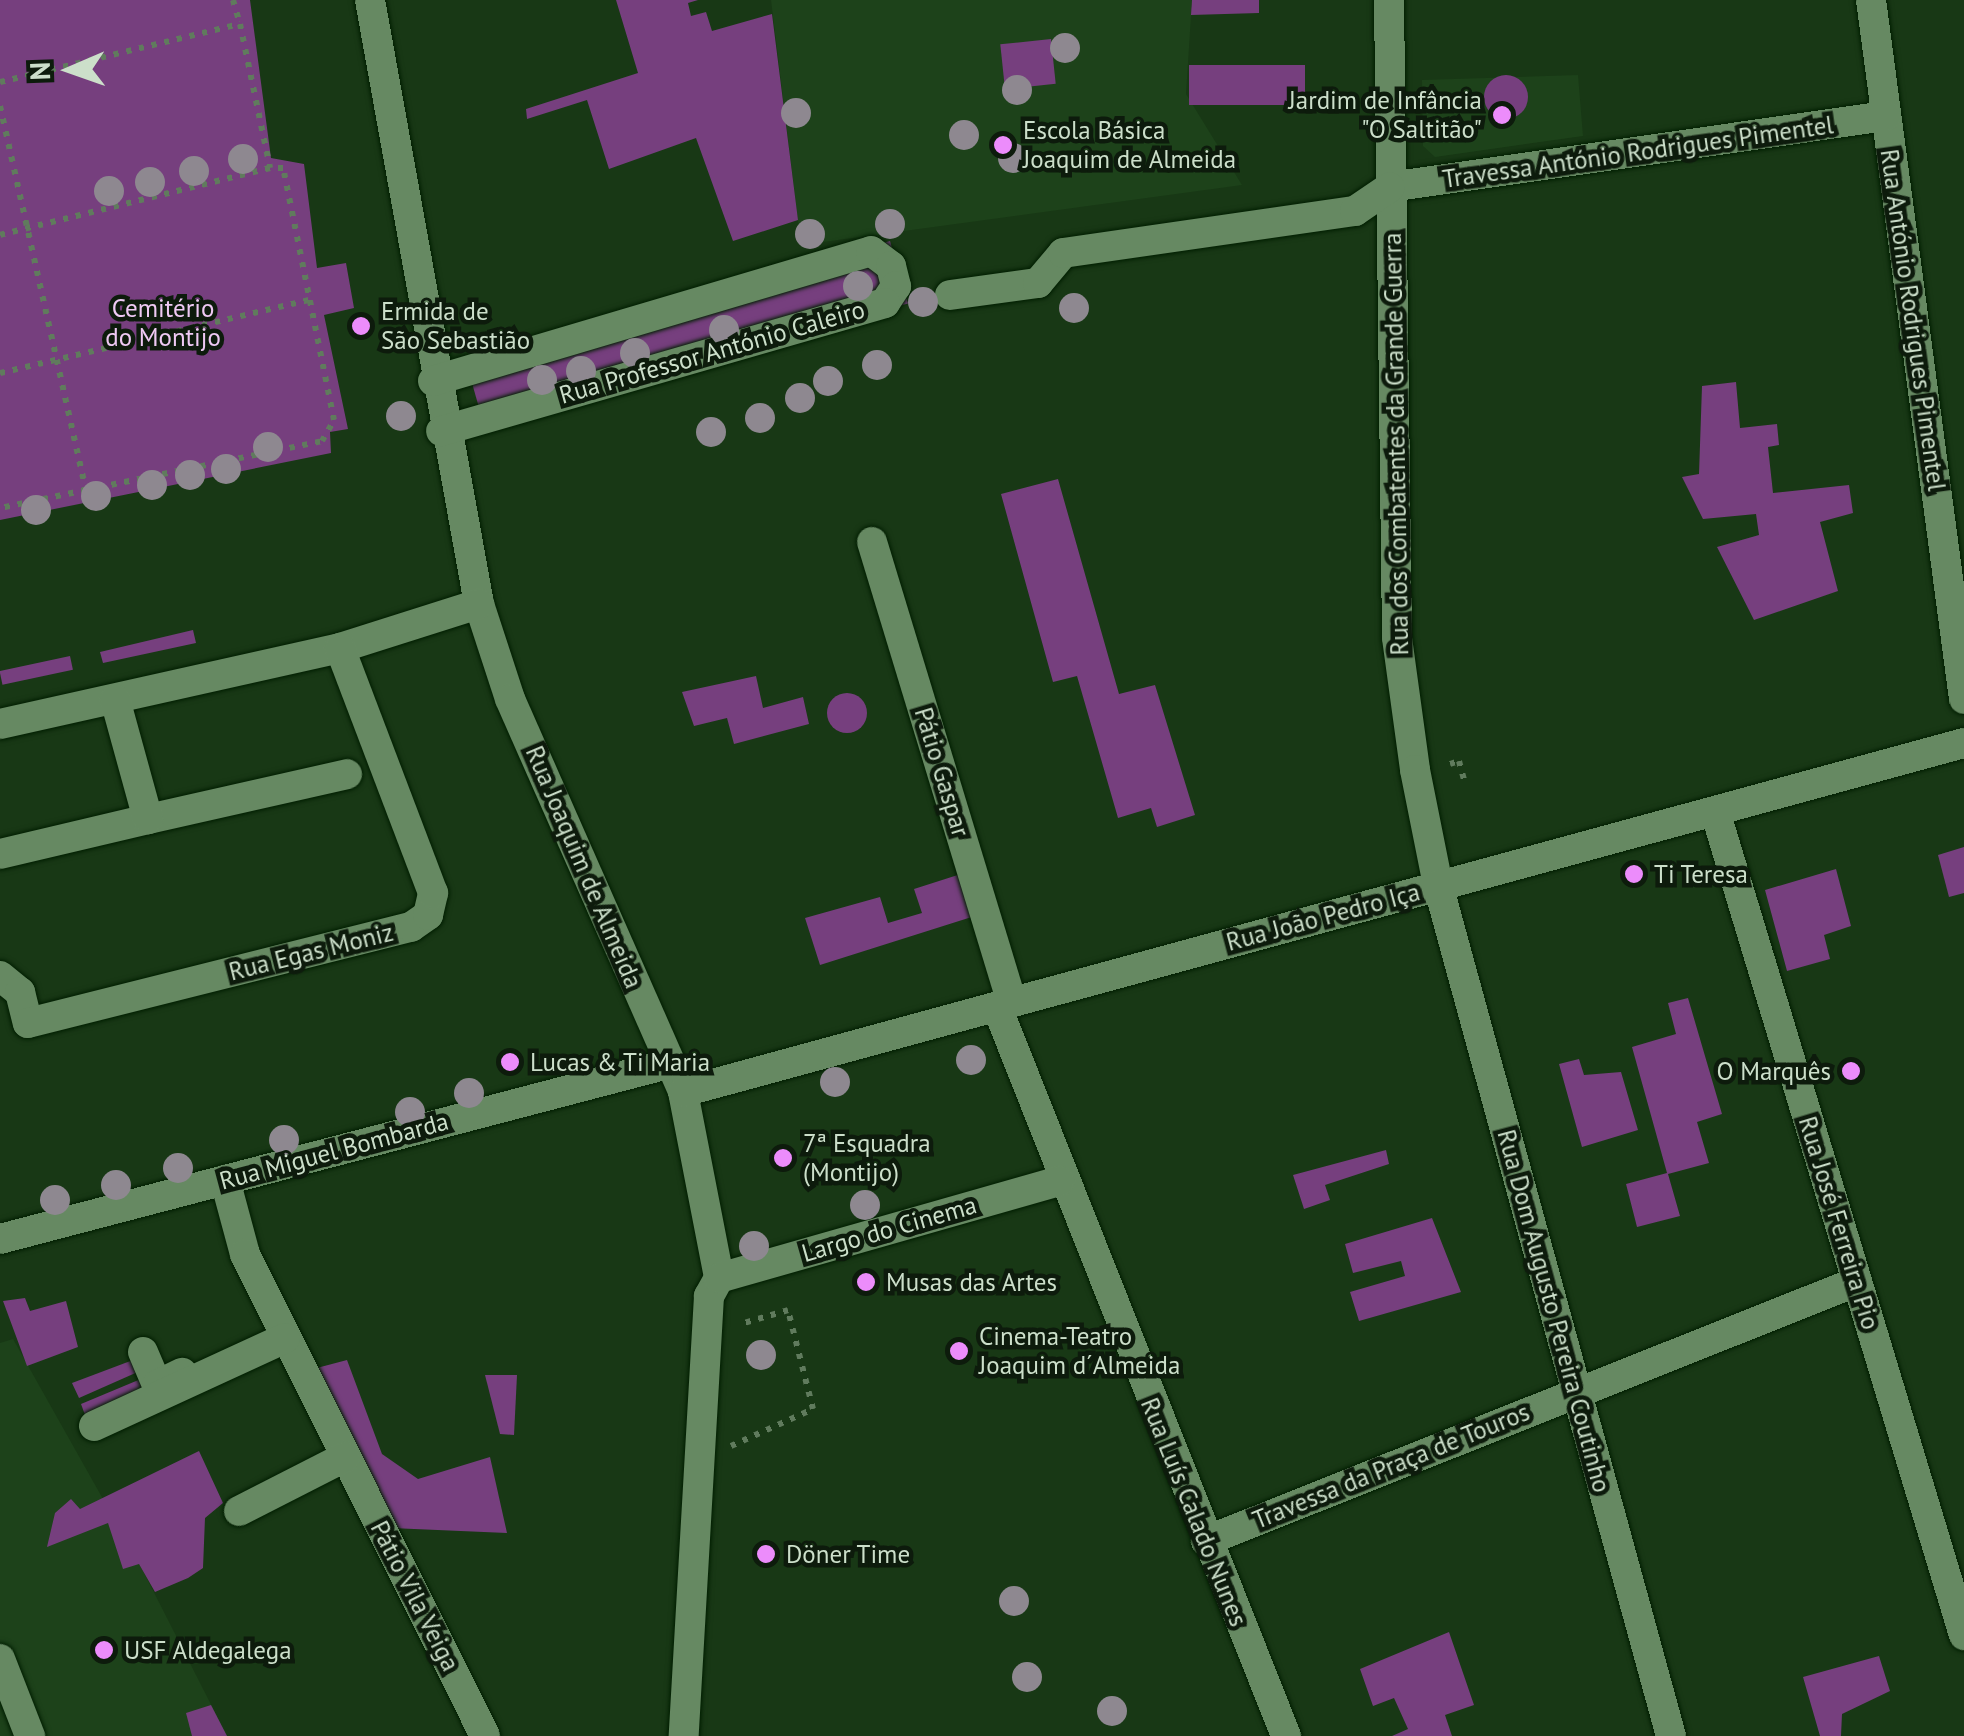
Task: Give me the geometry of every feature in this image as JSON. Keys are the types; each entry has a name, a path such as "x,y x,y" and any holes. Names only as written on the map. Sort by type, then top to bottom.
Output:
{"street":[{"name":"Rua Joaquim de Almeida","path":"370,0 441,432 479,604 668,1064 683,1092 719,1278 709,1296 684,1736"},
{"name":"Rua dos Combatentes da Grande Guerra","path":"1390,0 1398,638 1438,886"},
{"name":"Rua António Rodrigues Pimentel","path":"1872,0 1964,699"},
{"name":"Travessa António Rodrigues Pimentel","path":"1390,188 1886,116"},
{"path":"950,295 1038,283 1064,253 1355,211 1390,188"},
{"name":"Rua Professor António Caleiro","path":"433,381 871,251 891,266 896,286 885,303 441,432"},
{"name":"Pátio Gaspar","path":"872,542 1004,1004"},
{"path":"0,724 340,648 479,604"},
{"name":"Rua Egas Moniz","path":"0,976 20,992 28,1023 411,927 428,915 433,893 340,648"},
{"path":"115,698 148,819"},
{"name":"Rua João Pedro Iça","path":"683,1092 1964,742"},
{"path":"0,854 347,774"},
{"name":"Rua José Ferreira Pio","path":"1715,811 1964,1634"},
{"name":"Rua Dom Augusto Pereira Coutinho","path":"1438,886 1671,1736"},
{"name":"Rua Luís Calado Nunes","path":"1004,1004 1058,1180 1286,1736"},
{"name":"Rua Miguel Bombarda","path":"0,1239 668,1064"},
{"name":"Pátio Vila Veiga","path":"225,1180 244,1254 485,1736"},
{"name":"Largo do Cinema","path":"719,1278 1058,1180"},
{"name":"Travessa da Praça de Touros","path":"1206,1541 1856,1282"},
{"path":"143,1352 157,1385 283,1332"},
{"path":"94,1426 283,1332"},
{"path":"239,1511 346,1456"},
{"path":"0,1659 30,1736"}],"path":[{"path":"233,0 270,168"},
{"path":"0,82 240,24"},
{"path":"0,106 86,490"},
{"path":"0,235 283,168 334,420 322,441 0,508"},
{"path":"0,373 310,300"},
{"path":"1450,764 1459,761 1466,783"},
{"path":"726,1328 788,1310 814,1409 726,1448"}],"shaded area":[{"name":"Escola Básica Joaquim de Almeida","path":"771,0 1192,0 1186,94 1242,185 801,245"},
{"name":"Jardim de Infância \"O Saltitão\"","path":"1578,75 1583,136 1435,157 1423,146 1422,80"},
{"path":"13,1339 139,1563 227,1736 0,1736 0,1343"}],"green space":[{"name":"Cemitério do Montijo","path":"0,0 250,0 271,158 304,164 317,268 346,263 354,308 324,315 348,429 330,432 331,453 0,520"},
{"path":"616,0 698,0 688,3 691,16 706,12 712,31 772,14 798,220 733,241 696,138 609,169 587,100 527,119 526,109 638,73"},
{"path":"1192,0 1259,0 1259,13 1191,15"},
{"path":"1051,39 1056,84 1005,89 1000,44"},
{"path":"1189,65 1305,65 1305,105 1189,105"},
{"path":"1506,75 1522,81 1528,97 1522,113 1506,119 1490,113 1484,97 1490,81"},
{"path":"890,241 908,303 484,425 466,363"},
{"path":"1736,382 1740,428 1777,424 1779,445 1768,447 1773,493 1849,485 1853,513 1820,522 1838,591 1754,620 1717,547 1759,535 1756,514 1703,519 1682,477 1699,474 1702,386"},
{"path":"1058,479 1119,694 1155,685 1195,815 1157,827 1151,808 1118,818 1077,676 1053,682 1001,494"},
{"path":"193,630 196,643 103,663 100,652"},
{"path":"70,656 73,670 2,685 0,671"},
{"path":"756,676 763,708 803,697 809,724 734,744 727,718 694,726 682,692"},
{"path":"847,693 861,699 867,713 861,727 847,733 833,727 827,713 833,699"},
{"path":"1964,847 1964,893 1949,897 1938,855"},
{"path":"1836,869 1851,926 1824,935 1830,959 1787,971 1765,890"},
{"path":"964,873 978,915 820,965 805,918 880,897 888,923 922,913 914,889"},
{"path":"1688,998 1722,1114 1697,1122 1709,1163 1668,1174 1680,1216 1637,1227 1626,1184 1667,1173 1632,1047 1676,1034 1668,1003"},
{"path":"1579,1059 1584,1075 1621,1072 1638,1130 1582,1147 1559,1064"},
{"path":"1386,1150 1389,1164 1325,1185 1330,1200 1304,1209 1293,1175"},
{"path":"1432,1218 1461,1292 1359,1321 1350,1292 1405,1276 1401,1261 1353,1273 1345,1244"},
{"path":"25,1298 30,1311 66,1301 78,1347 27,1366 3,1301"},
{"path":"141,1357 140,1371 79,1398 72,1383"},
{"path":"347,1360 382,1454 418,1479 490,1457 507,1533 391,1528 313,1369"},
{"path":"485,1375 517,1375 514,1435 500,1434"},
{"path":"148,1376 154,1392 88,1423 81,1404"},
{"path":"199,1451 223,1503 205,1518 203,1568 188,1578 155,1592 139,1564 123,1569 108,1523 47,1547 55,1513 71,1499 80,1509"},
{"path":"1449,1632 1474,1705 1445,1715 1452,1736 1392,1736 1408,1729 1394,1698 1373,1706 1360,1669"},
{"path":"1879,1656 1890,1691 1842,1714 1841,1736 1820,1736 1803,1677"},
{"path":"211,1705 227,1736 192,1736 186,1713"}],"place":[{"name":"Jardim de Infância \"O Saltitão\"","path":"1502,115"},
{"name":"Escola Básica Joaquim de Almeida","path":"1003,145"},
{"name":"Ermida de São Sebastião","path":"361,326"},
{"name":"Ti Teresa","path":"1634,874"},
{"name":"Lucas & Ti Maria","path":"510,1062"},
{"name":"O Marquês","path":"1851,1071"},
{"name":"7ª Esquadra (Montijo)","path":"783,1158"},
{"name":"Musas das Artes","path":"866,1282"},
{"name":"Cinema-Teatro Joaquim d´Almeida","path":"959,1351"},
{"name":"Döner Time","path":"766,1554"},
{"name":"USF Aldegalega","path":"104,1650"}]}
